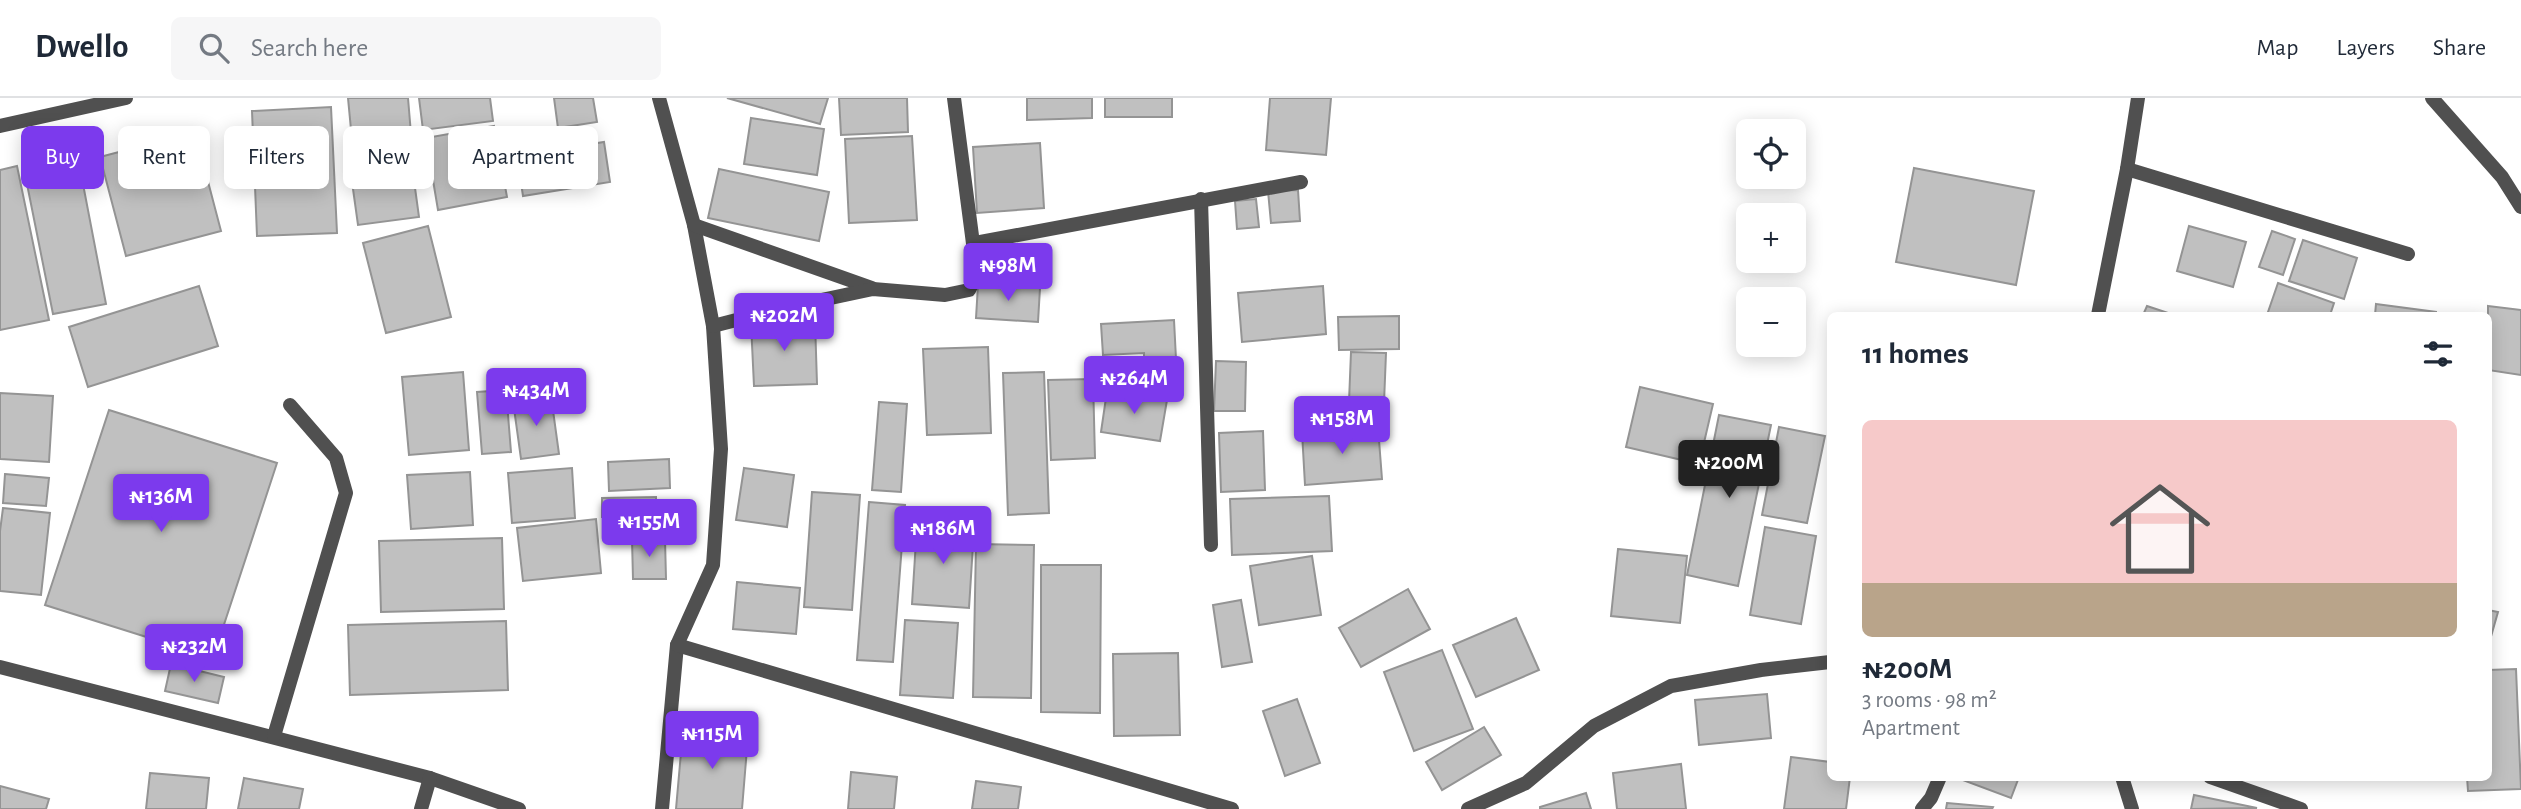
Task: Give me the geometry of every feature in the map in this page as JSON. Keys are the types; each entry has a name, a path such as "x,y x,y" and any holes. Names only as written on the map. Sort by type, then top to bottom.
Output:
{"street":[{"path":"0,125 126,98"},
{"path":"659,98 694,225 713,326 721,449 713,565 677,645 662,809"},
{"path":"694,225 873,289 945,295 969,290 978,274 954,98"},
{"path":"2099,312 2138,98"},
{"path":"2432,98 2502,177 2521,207"},
{"path":"2127,169 2408,254"},
{"path":"975,243 1301,182"},
{"path":"1201,199 1211,545"},
{"path":"713,326 873,289"},
{"path":"274,736 346,493 336,458 290,405"},
{"path":"677,645 1232,809"},
{"path":"1468,809 1526,783 1594,726 1671,686 1761,670 1827,662"},
{"path":"0,667 430,778 519,809"},
{"path":"421,809 430,778"},
{"path":"1922,809 1938,781"},
{"path":"2123,781 2132,809"},
{"path":"2221,781 2301,809"}],"building":[{"path":"348,98 408,98 410,126 351,126"},
{"path":"419,98 490,98 493,121 434,129 434,126 422,126"},
{"path":"554,98 593,98 597,122 558,126"},
{"path":"727,98 828,98 820,124"},
{"path":"839,98 907,98 908,132 841,135"},
{"path":"1027,98 1092,98 1092,118 1027,120"},
{"path":"1105,98 1172,98 1172,117 1105,117"},
{"path":"1270,98 1331,98 1326,155 1266,150"},
{"path":"331,107 337,233 257,236 255,189 329,189 329,126 253,126 252,111"},
{"path":"751,118 824,129 817,175 744,164"},
{"path":"448,134 448,189 506,189 507,197 438,210 434,186 434,137"},
{"path":"912,136 917,220 849,223 845,139"},
{"path":"604,142 610,182 598,184 598,143"},
{"path":"1040,143 1044,208 977,213 973,147"},
{"path":"118,152 118,189 210,189 221,231 126,256 104,172 104,156"},
{"path":"17,166 49,320 0,330 0,170"},
{"path":"1914,168 2034,191 2016,285 1896,262"},
{"path":"719,169 829,192 819,241 708,218"},
{"path":"28,189 84,189 106,304 53,314"},
{"path":"353,189 415,189 419,217 358,225"},
{"path":"522,189 566,189 523,196"},
{"path":"1298,190 1300,221 1271,223 1268,191"},
{"path":"1256,199 1259,227 1237,229 1235,201"},
{"path":"428,226 451,317 386,333 363,243"},
{"path":"2189,226 2246,242 2233,287 2177,271"},
{"path":"2272,231 2295,239 2283,275 2259,267"},
{"path":"2303,240 2357,258 2344,299 2289,281"},
{"path":"2278,283 2334,303 2331,312 2268,312"},
{"path":"978,285 1040,288 1038,322 976,318"},
{"path":"199,286 218,346 88,387 69,327"},
{"path":"1323,286 1326,334 1242,342 1238,293"},
{"path":"2376,304 2436,312 2375,312"},
{"path":"2147,306 2165,312 2144,312"},
{"path":"2488,306 2521,310 2521,375 2492,371 2492,312 2488,312"},
{"path":"1399,316 1399,349 1339,350 1338,317"},
{"path":"1174,320 1176,359 1144,361 1144,353 1103,355 1101,324"},
{"path":"815,321 817,384 754,386 751,323"},
{"path":"988,347 991,433 927,435 923,349"},
{"path":"1351,352 1386,353 1384,403 1349,402"},
{"path":"1216,361 1246,362 1245,411 1214,411"},
{"path":"463,372 469,450 409,455 402,377"},
{"path":"1044,372 1049,513 1008,515 1003,373"},
{"path":"1093,379 1095,458 1051,460 1048,380"},
{"path":"1640,387 1713,404 1699,464 1626,447"},
{"path":"506,390 511,452 482,454 477,392"},
{"path":"1107,391 1167,400 1160,441 1101,432"},
{"path":"0,393 53,396 49,462 0,459"},
{"path":"551,396 559,454 521,459 513,401"},
{"path":"879,402 907,404 901,492 872,490"},
{"path":"109,410 277,463 213,658 45,605"},
{"path":"1719,415 1771,425 1738,586 1687,575"},
{"path":"1378,427 1382,479 1305,485 1302,432"},
{"path":"1779,427 1825,436 1807,523 1762,515"},
{"path":"1263,431 1265,490 1221,492 1219,433"},
{"path":"669,459 670,488 609,491 608,462"},
{"path":"572,468 575,518 512,523 508,473"},
{"path":"744,468 794,475 787,527 736,520"},
{"path":"470,472 473,525 411,529 407,475"},
{"path":"5,474 49,478 46,506 3,503"},
{"path":"812,492 860,495 852,610 804,607"},
{"path":"1329,496 1332,551 1232,555 1230,499"},
{"path":"656,497 656,517 602,517 602,498"},
{"path":"869,502 905,505 893,662 857,660"},
{"path":"3,508 50,513 41,595 0,591 0,531"},
{"path":"596,519 601,573 523,581 517,528"},
{"path":"917,525 974,529 969,608 912,604"},
{"path":"1765,527 1816,536 1801,624 1750,615"},
{"path":"502,538 504,609 381,612 379,541"},
{"path":"632,539 665,539 666,579 633,579"},
{"path":"976,544 1034,545 1031,698 973,697"},
{"path":"1618,549 1687,556 1680,623 1611,616"},
{"path":"1312,556 1321,615 1259,625 1250,566"},
{"path":"1041,565 1101,565 1100,713 1041,712"},
{"path":"737,582 800,588 796,634 733,629"},
{"path":"1408,589 1430,629 1361,667 1339,628"},
{"path":"1241,600 1252,662 1222,667 1213,605"},
{"path":"2492,611 2498,612 2492,633"},
{"path":"1516,618 1539,670 1476,697 1453,645"},
{"path":"905,620 958,623 953,698 900,695"},
{"path":"506,621 508,690 350,695 348,625"},
{"path":"1442,650 1473,729 1414,751 1384,672"},
{"path":"1178,653 1180,735 1114,736 1113,654"},
{"path":"171,664 224,677 218,703 165,691"},
{"path":"2516,669 2521,789 2468,791 2467,781 2492,781 2492,670"},
{"path":"1767,694 1771,738 1699,745 1695,700"},
{"path":"1297,699 1320,763 1285,776 1263,711"},
{"path":"1484,727 1501,755 1442,790 1426,762"},
{"path":"683,730 748,736 742,809 676,809"},
{"path":"1791,757 1827,762 1827,781 1850,781 1846,809 1784,809"},
{"path":"1681,764 1686,809 1617,809 1613,773"},
{"path":"851,772 897,777 894,809 848,809"},
{"path":"150,773 209,778 206,809 146,809"},
{"path":"244,778 303,789 299,809 238,809"},
{"path":"976,781 1021,787 1018,809 972,809"},
{"path":"1965,781 2017,781 2011,798"},
{"path":"0,786 49,799 46,809 0,809"},
{"path":"1586,793 1591,809 1540,809 1540,807"},
{"path":"2194,795 2257,808 2191,809"},
{"path":"1947,803 1993,807 1946,809"}]}
